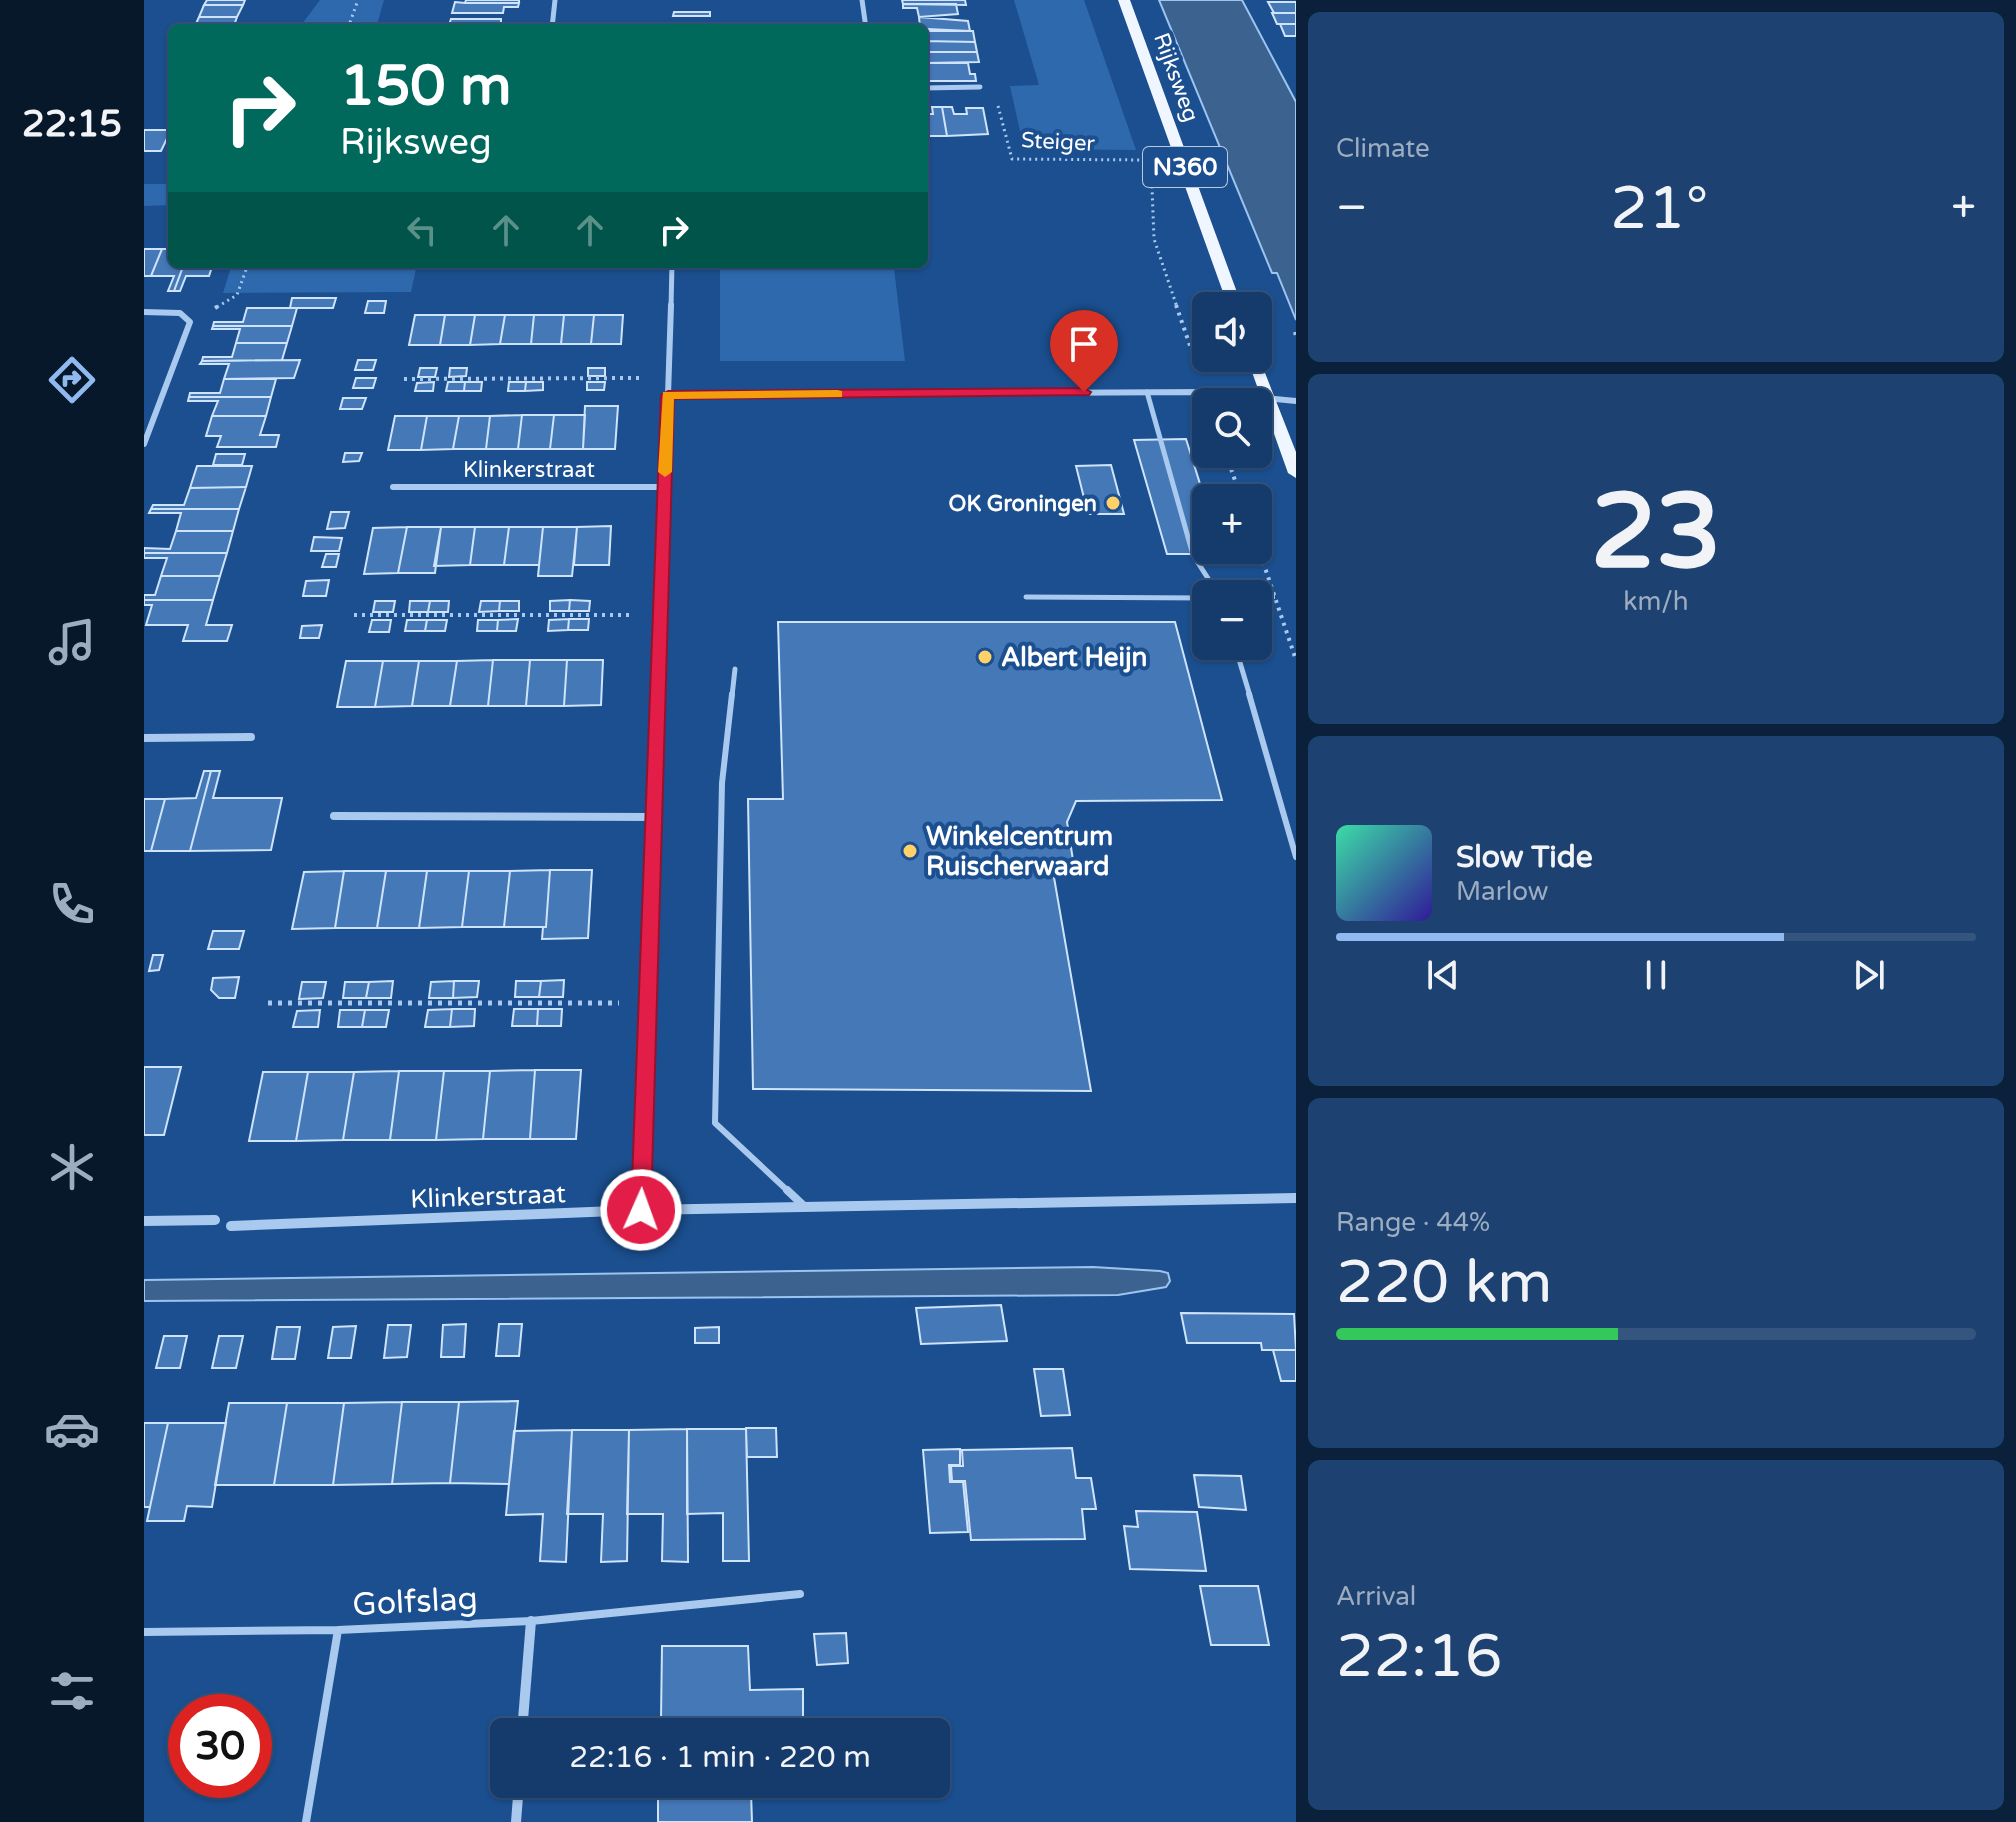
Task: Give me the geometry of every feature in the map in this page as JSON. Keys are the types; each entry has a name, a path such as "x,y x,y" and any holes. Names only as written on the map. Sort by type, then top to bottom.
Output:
{"main road":[{"name":"Rijksweg","path":"1124,0 1230,292"},
{"path":"1272,406 1296,473"}],"street":[{"path":"552,24 555,0"},
{"path":"862,0 865,24"},
{"path":"928,88 980,87"},
{"path":"641,1210 672,268"},
{"path":"144,312 180,313 190,322 144,444"},
{"path":"668,395 1192,392"},
{"path":"1272,398 1296,401"},
{"name":"Klinkerstraat","path":"393,487 665,487"},
{"path":"144,738 251,737"},
{"path":"334,816 654,817"},
{"name":"Klinkerstraat","path":"231,1226 641,1210 1296,1198"},
{"path":"144,1221 215,1220"},
{"path":"523,1718 531,1621"},
{"path":"516,1822 518,1798"}],"lane":[{"path":"1147,392 1193,555 1209,580"},
{"path":"1026,597 1192,598"},
{"path":"1239,660 1296,857"},
{"path":"735,669 722,783 715,1123 806,1207"},
{"name":"Golfslag","path":"306,1822 338,1630 531,1621 800,1594"},
{"path":"144,1632 338,1630"}],"path":[{"path":"349,24 358,0"},
{"name":"Steiger","path":"980,87 996,93 1004,139 1012,159 1144,160 1152,188 1154,239 1204,388"},
{"path":"190,322 237,295 247,268"},
{"path":"404,379 668,378"},
{"path":"1264,564 1296,660"},
{"path":"1268,576 1275,575"},
{"path":"354,615 660,616"},
{"path":"268,1003 648,1003"}],"shaded area":[{"path":"320,0 384,0 377,24 302,24"},
{"path":"1014,0 1084,0 1136,150 1024,149 1010,86 1039,85"},
{"path":"1159,0 1242,0 1296,102 1296,320 1277,273 1272,273"},
{"path":"144,184 168,184 168,205 144,206"},
{"path":"231,268 416,268 411,292 223,293"},
{"path":"720,268 894,268 905,361 720,361"},
{"path":"1093,1267 1160,1271 1168,1273 1170,1281 1166,1287 1118,1295 144,1301 144,1280"}],"building":[{"path":"207,0 245,0 243,5 204,5"},
{"path":"466,0 519,0 519,3 465,3"},
{"path":"902,0 965,0 966,5 903,4"},
{"path":"455,2 519,3 518,7 504,7 503,13 452,13"},
{"path":"1268,2 1296,2 1296,13 1274,13"},
{"path":"903,4 956,4 958,14 919,17 917,8 903,8"},
{"path":"204,5 243,5 237,17 199,17"},
{"path":"674,12 710,12 710,16 673,16"},
{"path":"1272,13 1296,13 1296,24 1277,24"},
{"path":"199,17 237,17 234,24 196,24"},
{"path":"919,17 968,21 970,31 928,29 928,24 920,24"},
{"path":"451,19 501,19 501,24 449,24"},
{"path":"1280,24 1296,24 1296,36 1285,36"},
{"path":"928,31 973,31 975,42 928,41"},
{"path":"928,41 975,42 977,52 928,52"},
{"path":"928,52 977,52 979,62 928,63"},
{"path":"928,63 968,63 970,74 975,74 976,81 928,81"},
{"path":"932,107 942,107 947,136 928,136 928,114 933,114"},
{"path":"942,107 952,107 954,114 967,114 966,108 983,108 988,134 947,136"},
{"path":"144,130 168,130 161,151 144,151"},
{"path":"144,249 162,249 151,276 144,276"},
{"path":"162,249 168,249 168,268 183,268 174,291 168,291 174,276 151,276"},
{"path":"183,268 212,268 209,276 186,276 180,291 174,291"},
{"path":"292,298 336,298 333,308 290,308"},
{"path":"368,301 386,301 384,313 365,313"},
{"path":"247,308 297,308 292,326 213,326 214,322 243,322"},
{"path":"415,315 445,315 440,345 409,345"},
{"path":"445,315 475,315 470,345 440,345"},
{"path":"475,315 505,315 500,344 470,345"},
{"path":"505,315 534,315 531,344 500,344"},
{"path":"534,315 564,315 561,344 531,344"},
{"path":"564,315 594,315 591,344 561,344"},
{"path":"594,315 623,315 621,344 591,344"},
{"path":"213,326 292,326 287,343 236,343 240,329 212,329"},
{"path":"236,343 287,343 282,360 202,361 203,357 232,357"},
{"path":"300,360 294,378 224,379 229,364 200,364 202,361"},
{"path":"358,360 376,360 373,370 355,370"},
{"path":"420,368 437,368 435,377 418,377"},
{"path":"450,368 467,368 466,376 449,377"},
{"path":"588,368 605,368 605,376 588,376"},
{"path":"356,378 376,378 373,388 353,388"},
{"path":"224,379 276,379 271,397 189,397 190,393 220,393"},
{"path":"434,382 433,391 415,391 417,383"},
{"path":"448,382 465,382 464,391 446,391"},
{"path":"465,382 482,382 481,391 464,391"},
{"path":"509,382 526,382 525,391 508,391"},
{"path":"526,382 543,382 543,390 525,391"},
{"path":"587,382 605,382 604,390 587,390"},
{"path":"189,397 271,397 266,416 212,416 218,401 188,401"},
{"path":"343,398 366,398 362,409 340,409"},
{"path":"585,406 618,406 615,449 583,449"},
{"path":"522,415 518,449 486,449 490,416"},
{"path":"522,415 554,415 550,449 518,449"},
{"path":"554,415 585,415 583,449 550,449"},
{"path":"212,416 266,416 260,435 279,435 276,447 217,447 221,436 206,436"},
{"path":"395,416 427,416 421,450 388,450"},
{"path":"427,416 459,416 453,449 421,450"},
{"path":"459,416 490,416 486,449 453,449"},
{"path":"1186,439 1192,468 1195,468 1200,484 1192,484 1192,554 1167,554 1134,440"},
{"path":"345,453 362,453 359,461 343,462"},
{"path":"216,454 245,454 242,465 213,465"},
{"path":"1111,465 1124,514 1088,514 1076,466"},
{"path":"197,466 252,466 246,487 190,488"},
{"path":"246,487 239,509 151,509 153,505 184,505 190,488"},
{"path":"151,509 239,509 233,531 176,531 181,513 149,513"},
{"path":"331,512 349,512 345,528 327,529"},
{"path":"611,526 609,565 574,565 577,527"},
{"path":"407,527 398,573 364,574 373,528"},
{"path":"407,527 441,527 435,573 398,573"},
{"path":"441,527 475,527 470,565 434,566"},
{"path":"475,527 509,527 504,565 470,565"},
{"path":"509,527 543,527 539,565 504,565"},
{"path":"543,527 577,527 572,576 538,576"},
{"path":"176,531 233,531 227,553 144,553 144,548 170,549"},
{"path":"314,537 342,538 339,551 311,551"},
{"path":"144,553 227,553 220,576 161,576 167,558 144,558"},
{"path":"326,554 339,554 336,567 322,567"},
{"path":"161,576 220,576 213,600 144,600 144,595 155,595"},
{"path":"329,580 326,596 303,596 306,581"},
{"path":"144,600 213,600 206,625 232,625 227,641 183,641 188,625 146,625 152,605 144,605"},
{"path":"570,600 569,611 550,611 550,601"},
{"path":"570,600 590,601 589,611 569,611"},
{"path":"375,601 395,601 393,612 373,612"},
{"path":"410,601 430,601 428,612 409,612"},
{"path":"430,601 449,601 448,612 428,612"},
{"path":"481,601 500,601 499,611 479,612"},
{"path":"500,601 519,601 519,611 499,611"},
{"path":"518,619 516,631 497,631 498,620"},
{"path":"569,619 589,619 588,630 568,630"},
{"path":"569,619 568,630 548,631 549,620"},
{"path":"372,620 391,620 389,632 369,632"},
{"path":"407,620 427,620 425,631 405,631"},
{"path":"427,620 447,620 445,631 425,631"},
{"path":"478,620 498,620 497,631 477,631"},
{"name":"Winkelcentrum Ruischerwaard","path":"778,622 1175,622 1222,800 1076,801 1067,822 1073,860 1051,860 1091,1091 753,1089 748,799 783,799"},
{"path":"322,625 319,638 300,638 302,626"},
{"path":"493,660 530,660 526,706 488,706"},
{"path":"493,660 488,706 450,706 457,661"},
{"path":"530,660 567,660 564,706 526,706"},
{"path":"567,660 603,660 601,705 564,706"},
{"path":"346,661 383,661 375,707 337,707"},
{"path":"383,661 419,661 412,706 375,707"},
{"path":"419,661 457,661 450,706 412,706"},
{"path":"204,771 211,771 190,851 151,851 165,799 196,798"},
{"path":"211,771 220,771 213,798 282,798 271,850 190,851"},
{"path":"144,799 165,799 151,851 144,851"},
{"path":"550,870 546,927 504,927 510,871"},
{"path":"550,870 592,870 588,938 542,939 543,927 546,927"},
{"path":"344,871 386,871 377,928 335,928"},
{"path":"344,871 335,928 292,929 304,872"},
{"path":"386,871 427,871 419,928 377,928"},
{"path":"427,871 469,871 462,927 419,928"},
{"path":"469,871 510,871 504,927 462,927"},
{"path":"213,931 244,931 239,949 208,949"},
{"path":"153,955 163,955 159,970 149,971"},
{"path":"239,977 235,998 219,998 211,990 213,978"},
{"path":"564,980 563,997 539,997 541,981"},
{"path":"393,981 391,998 366,998 369,982"},
{"path":"454,981 453,998 429,998 431,982"},
{"path":"454,981 479,981 477,997 453,998"},
{"path":"516,981 541,981 539,997 515,997"},
{"path":"302,982 326,982 323,998 299,999"},
{"path":"345,982 369,982 366,998 343,998"},
{"path":"452,1009 450,1027 425,1027 428,1010"},
{"path":"452,1009 475,1009 474,1026 450,1027"},
{"path":"514,1009 538,1009 537,1026 512,1026"},
{"path":"538,1009 562,1009 561,1026 537,1026"},
{"path":"320,1010 318,1027 293,1027 297,1011"},
{"path":"340,1010 365,1010 362,1027 338,1027"},
{"path":"365,1010 389,1010 386,1027 362,1027"},
{"path":"144,1067 181,1067 164,1135 144,1135"},
{"path":"535,1070 581,1070 576,1139 530,1139"},
{"path":"535,1070 530,1139 483,1139 490,1071"},
{"path":"399,1071 444,1071 436,1140 390,1140"},
{"path":"399,1071 390,1140 343,1140 354,1072"},
{"path":"444,1071 490,1071 483,1139 436,1140"},
{"path":"263,1072 308,1072 296,1141 249,1141"},
{"path":"308,1072 354,1072 343,1140 296,1141"},
{"path":"1001,1305 1007,1341 921,1344 916,1308"},
{"path":"1181,1313 1294,1314 1296,1350 1262,1350 1261,1343 1187,1343"},
{"path":"466,1324 464,1357 441,1357 443,1325"},
{"path":"499,1324 522,1324 519,1356 496,1356"},
{"path":"388,1325 411,1325 407,1357 384,1358"},
{"path":"356,1326 351,1358 328,1358 333,1327"},
{"path":"277,1327 300,1327 295,1359 272,1359"},
{"path":"719,1327 719,1343 695,1343 695,1328"},
{"path":"164,1336 187,1336 180,1368 156,1368"},
{"path":"219,1336 243,1336 236,1368 212,1368"},
{"path":"1273,1350 1296,1350 1296,1381 1281,1381"},
{"path":"1034,1369 1063,1369 1070,1415 1041,1416"},
{"path":"518,1401 509,1484 450,1483 459,1402"},
{"path":"402,1402 392,1484 333,1485 344,1403"},
{"path":"402,1402 459,1402 450,1483 392,1484"},
{"path":"229,1403 287,1403 274,1485 215,1485"},
{"path":"287,1403 344,1403 333,1485 274,1485"},
{"path":"144,1423 168,1423 150,1507 144,1507"},
{"path":"168,1423 226,1423 212,1507 187,1506 184,1521 147,1521"},
{"path":"746,1428 776,1428 777,1457 747,1457"},
{"path":"687,1429 746,1429 749,1561 723,1561 723,1513 687,1514"},
{"path":"687,1429 688,1562 662,1561 663,1514 627,1514 629,1430"},
{"path":"572,1430 566,1562 540,1561 543,1514 506,1515 514,1431"},
{"path":"572,1430 629,1430 627,1561 601,1562 603,1514 567,1514"},
{"path":"1072,1448 1076,1478 1091,1478 1096,1509 1082,1509 1085,1539 971,1540 965,1481 952,1481 951,1466 963,1466 962,1450"},
{"path":"960,1449 960,1465 949,1465 950,1482 963,1482 968,1532 930,1533 923,1450"},
{"path":"1194,1475 1241,1476 1246,1510 1199,1507"},
{"path":"1136,1511 1197,1512 1206,1571 1130,1569 1124,1526 1138,1527"},
{"path":"1200,1586 1258,1586 1269,1645 1211,1645"},
{"path":"846,1633 848,1663 817,1665 814,1634"},
{"path":"662,1646 748,1646 750,1690 803,1689 803,1718 661,1718"},
{"path":"658,1798 751,1798 752,1822 658,1822"}],"slow traffic":[{"path":"665,472 668,395 837,394"}],"place":[{"name":"OK Groningen","path":"1113,503"},
{"name":"Albert Heijn","path":"985,657"},
{"name":"Winkelcentrum Ruischerwaard","path":"910,851"}],"route":[{"path":"641,1210 668,395 1084,392"}]}
